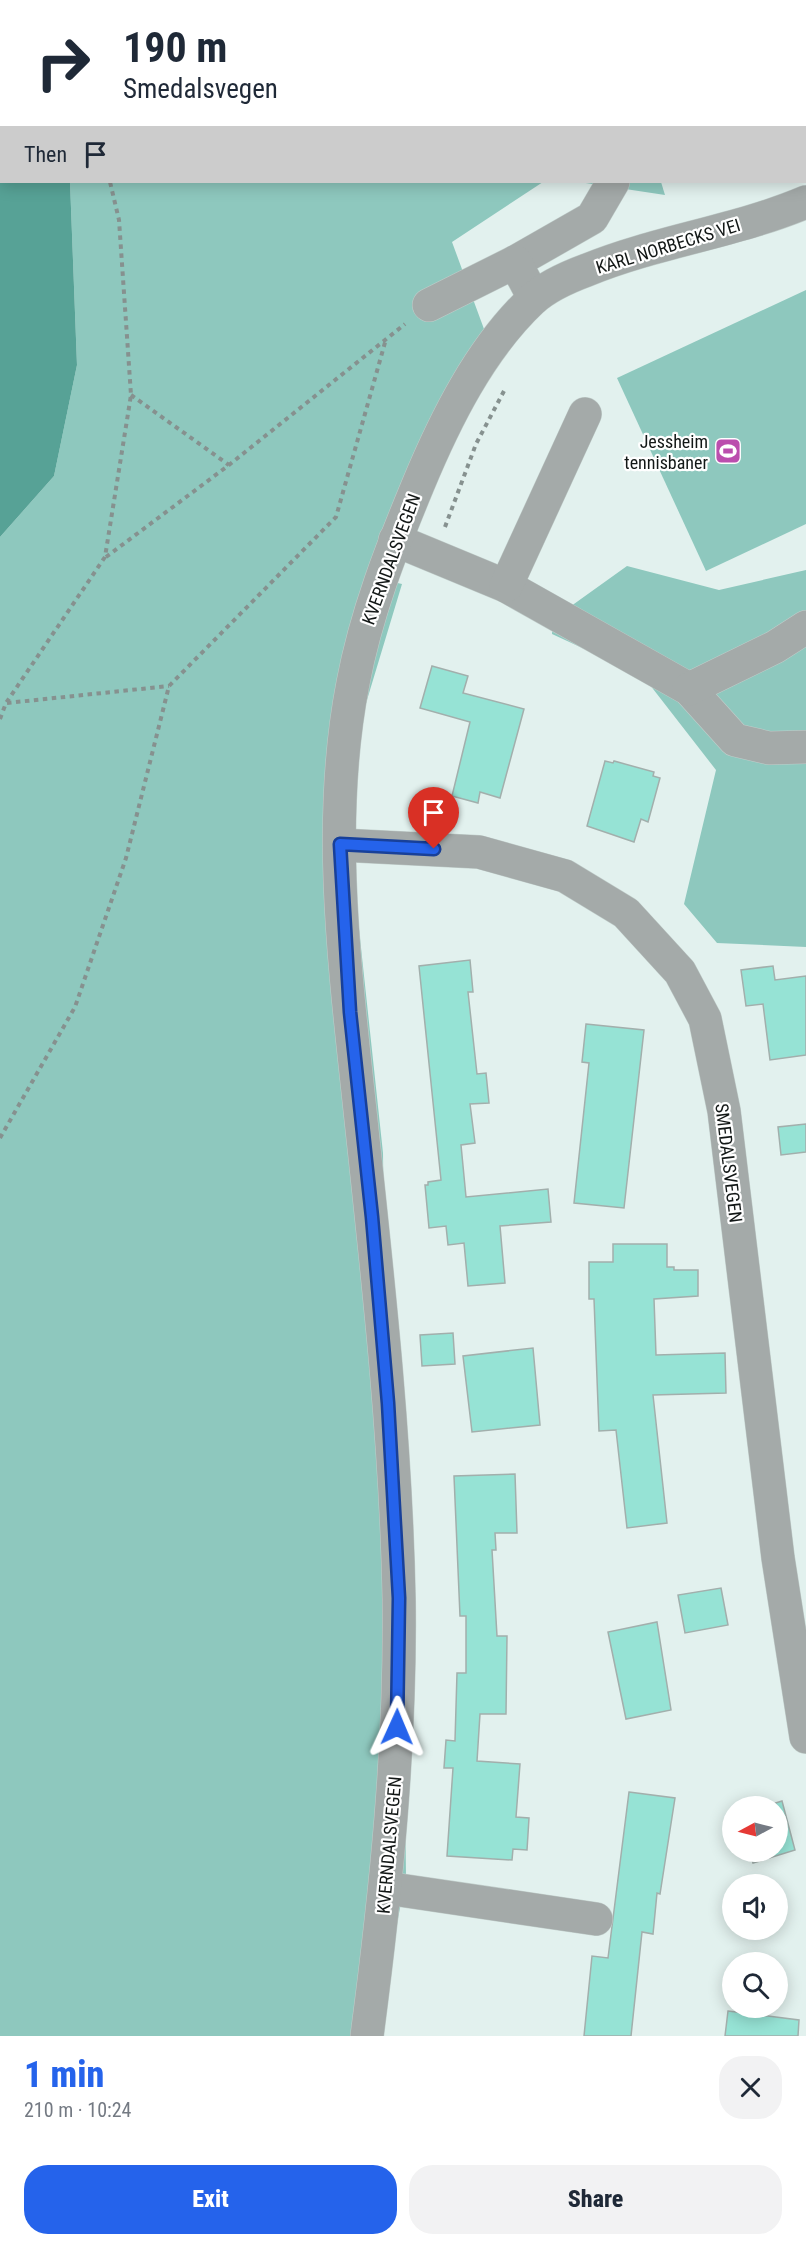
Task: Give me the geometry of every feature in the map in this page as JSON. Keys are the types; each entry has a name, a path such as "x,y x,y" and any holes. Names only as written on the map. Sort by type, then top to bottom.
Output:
{"street":[{"path":"429,305 515,262 592,218 612,183"},
{"name":"KARL NORBECKS VEI","path":"534,298 565,279 615,258 779,213 806,202"},
{"path":"515,262 534,298"},
{"name":"KVERNDALSVEGEN","path":"367,2036 386,1888 396,1770 399,1598 388,1403 372,1217 350,1012 340,844 343,761 352,686 377,587 395,540 445,424 482,360 534,298"},
{"path":"506,586 585,414"},
{"path":"395,540 506,586 689,689 735,740 769,748 806,747"},
{"path":"689,689 775,646 806,627"},
{"name":"SMEDALSVEGEN","path":"340,844 479,852 565,876 626,913 680,972 705,1019 724,1111 769,1488 804,1722"},
{"path":"386,1888 596,1919"}],"path":[{"path":"105,557 131,395 119,220 110,183"},
{"path":"0,719 6,703 105,557 230,465 429,305"},
{"path":"0,1138 75,1007 126,858 169,686 336,517 386,339"},
{"path":"434,556 476,444 507,386"},
{"path":"131,395 230,465"},
{"path":"6,703 169,686"}],"shaded area":[{"path":"0,183 70,183 77,365 54,476 0,537"},
{"path":"70,183 541,183 452,242 484,329 440,465 393,582 402,584 357,733 350,845 383,1153 385,1332 402,1519 406,1876 376,2036 0,2036 0,537 54,476 77,365"},
{"path":"586,183 661,183 665,195"},
{"name":"Jessheim tennisbaner","path":"806,290 806,524 706,571 617,378"},
{"path":"627,566 719,590 806,570 806,947 717,943 684,904 716,770 643,676 552,634 553,619"}],"building":[{"path":"432,666 468,676 463,693 524,709 500,798 480,792 478,803 452,796 470,722 420,708"},
{"path":"605,761 613,763 614,761 654,772 653,776 660,778 648,822 641,819 634,842 587,826"},
{"path":"470,960 473,992 468,992 477,1074 486,1073 489,1103 470,1104 475,1143 461,1145 466,1197 548,1189 551,1222 500,1226 505,1283 468,1286 464,1243 448,1245 446,1226 429,1228 425,1185 428,1185 428,1182 441,1180 419,966"},
{"path":"773,966 775,980 806,976 806,1055 770,1060 763,1004 746,1006 741,970"},
{"path":"586,1024 644,1030 624,1208 574,1203 589,1063 582,1062"},
{"path":"806,1124 806,1152 781,1155 778,1127"},
{"path":"613,1244 667,1244 667,1267 674,1267 674,1270 698,1270 698,1296 654,1299 656,1355 725,1353 726,1393 653,1395 667,1523 627,1528 616,1430 599,1431 594,1299 589,1299 589,1262 613,1262"},
{"path":"453,1333 455,1364 422,1366 420,1335"},
{"path":"533,1348 540,1425 472,1432 463,1356"},
{"path":"515,1474 517,1533 495,1533 496,1550 492,1550 497,1636 507,1636 506,1714 480,1714 477,1761 520,1764 516,1817 529,1818 527,1850 513,1849 512,1860 447,1856 453,1768 444,1768 446,1740 455,1741 457,1673 466,1673 466,1616 460,1616 454,1476"},
{"path":"721,1588 728,1625 685,1633 678,1595"},
{"path":"657,1622 671,1710 626,1719 608,1632"},
{"path":"629,1792 675,1798 660,1894 657,1893 653,1934 642,1932 631,2036 584,2036 592,1956 608,1958"},
{"path":"788,1824 795,1850 788,1852"},
{"path":"727,2018 799,2020 798,2036 725,2036"}],"place":[{"name":"Jessheim tennisbaner","path":"728,451"}],"route":[{"path":"397,1727 399,1598 388,1403 372,1217 350,1012 340,844 434,849"}]}
